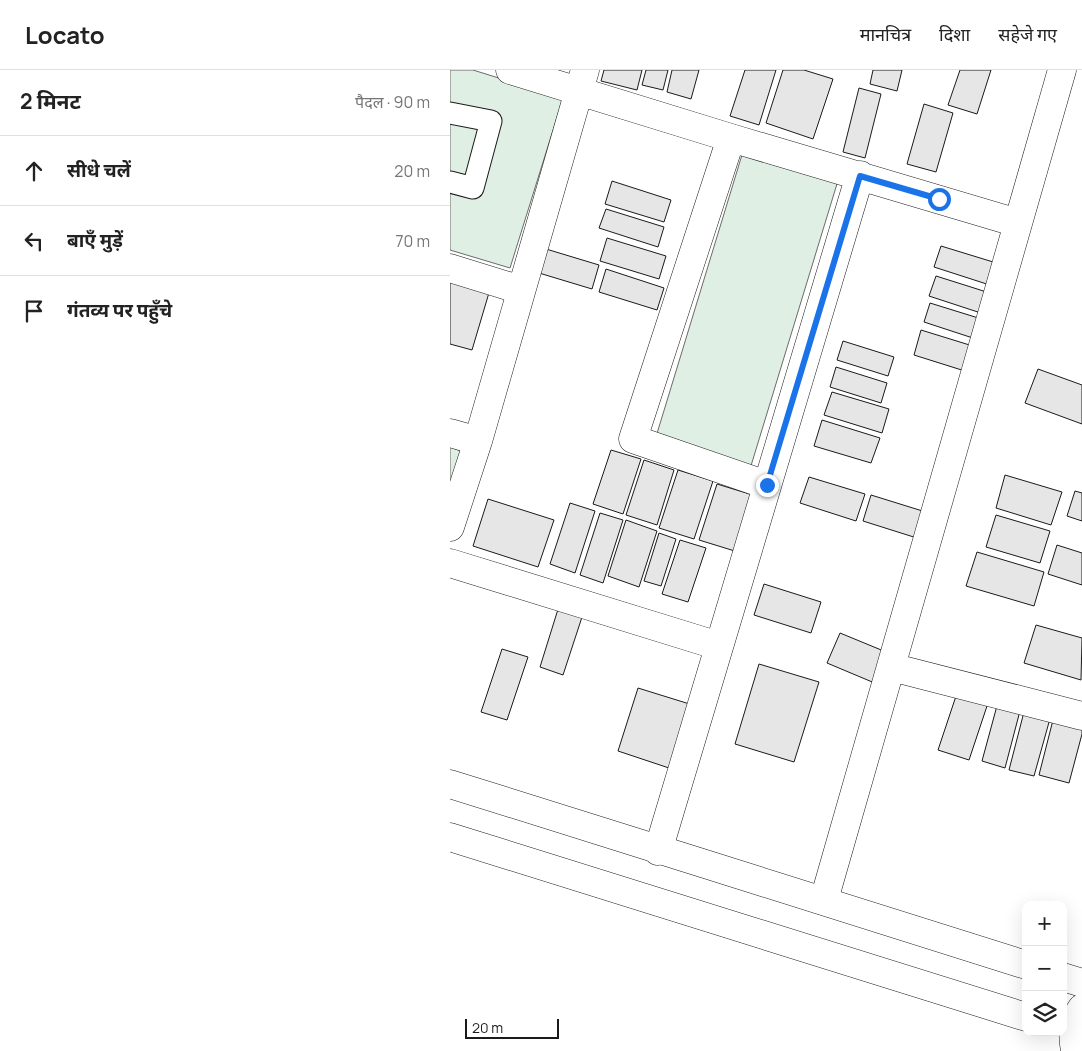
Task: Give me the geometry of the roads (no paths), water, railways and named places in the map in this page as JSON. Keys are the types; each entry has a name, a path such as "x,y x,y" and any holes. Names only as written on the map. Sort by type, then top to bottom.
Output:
{"street":[{"path":"510,70 583,80 731,138 1018,223"},
{"path":"824,900 1062,70"},
{"path":"450,527 478,441 583,80"},
{"path":"450,113 491,122 473,188 450,182"},
{"path":"731,138 633,439 767,485"},
{"path":"658,851 860,176"},
{"path":"450,268 522,290"},
{"path":"450,433 478,441"},
{"path":"450,563 719,646"},
{"path":"891,667 1082,716"},
{"path":"450,784 658,851 824,900 1022,964"},
{"path":"450,837 1022,1017"},
{"path":"1067,978 1082,983"}]}
